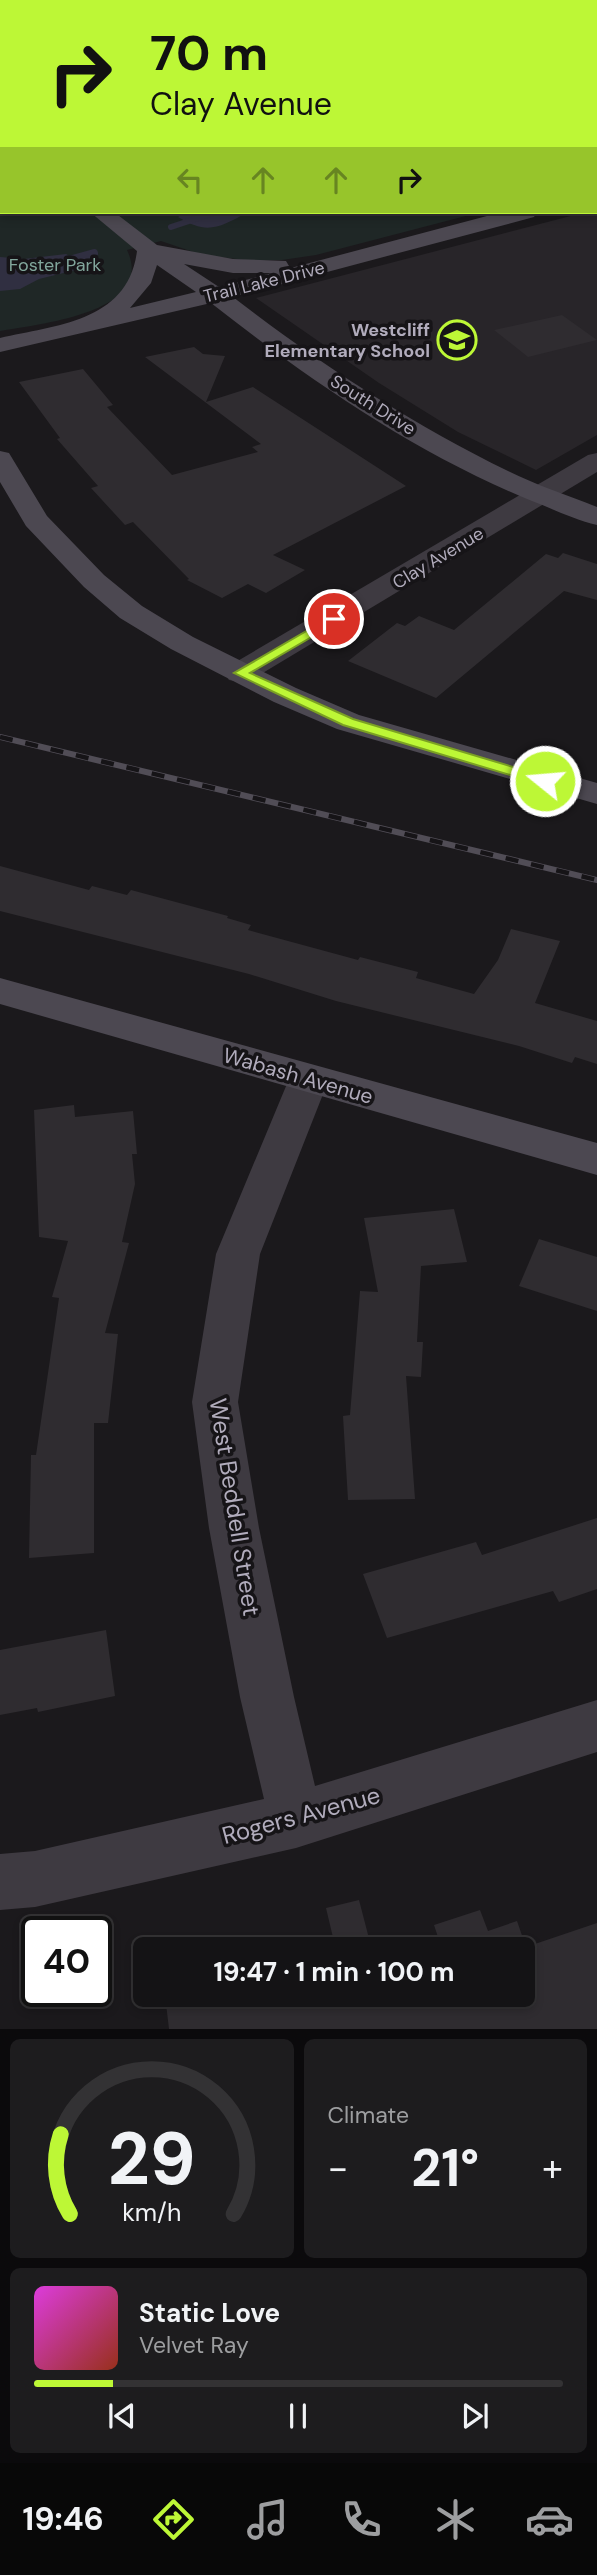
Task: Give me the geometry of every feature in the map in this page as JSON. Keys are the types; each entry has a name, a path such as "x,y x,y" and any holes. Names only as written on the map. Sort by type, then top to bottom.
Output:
{"street":[{"name":"South Drive","path":"103,214 148,250 215,295 294,356 419,434 500,478 597,517"},
{"name":"Trail Lake Drive","path":"0,345 215,295 519,214"},
{"path":"94,324 137,290 147,270 148,250 233,266 340,262"},
{"path":"0,459 36,520 94,581 131,612 240,673 348,722 597,794"},
{"name":"Clay Avenue","path":"240,673 597,461"},
{"name":"Wabash Avenue","path":"0,991 597,1159"},
{"name":"West Beddell Street","path":"296,1820 267,1697 234,1528 215,1402 238,1254 309,1079"},
{"name":"Rogers Avenue","path":"0,1882 35,1879 296,1820 597,1726"}],"shaded area":[{"name":"Westcliff Elementary School","path":"578,214 597,214 597,435 536,470 458,432 379,383 256,298"}],"green space":[{"name":"Foster Park","path":"0,214 473,214 316,255 282,260 245,260 202,255 161,241 127,250 132,271 125,288 110,301 89,312 65,319 0,331"}],"water":[{"path":"183,214 244,214 221,225 205,228 178,217"},
{"path":"66,254 88,267 39,279 20,289 0,291 0,257 24,259"}],"building":[{"path":"562,315 597,340 528,357 494,330"},
{"path":"194,347 203,354 225,356 206,402 253,387 406,486 273,555 305,570 266,593 248,584 222,598 187,580 189,579 133,522 125,525 91,488 98,486 57,439 60,438 19,382 83,369 113,405 107,407 172,475 258,452 252,447 261,444 145,357"},
{"path":"563,553 597,564 597,600 564,591 436,698 348,661 397,623 405,626 419,616 454,630 546,554 558,558"},
{"path":"0,866 89,890 92,886 127,895 131,890 228,916 227,918 251,925 248,930 358,960 360,957 418,972 416,978 474,994 498,960 511,929 560,941 535,1003 597,1021 597,1064 575,1057 572,1063 519,1046 336,1001 249,974 0,911"},
{"path":"74,1105 75,1117 133,1111 137,1154 132,1154 135,1184 122,1242 129,1243 105,1333 118,1334 108,1423 94,1423 94,1553 29,1558 31,1455 36,1455 59,1298 52,1297 68,1241 39,1237 34,1110"},
{"path":"454,1209 467,1262 421,1266 417,1342 423,1342 421,1377 406,1376 415,1499 348,1500 343,1416 350,1415 360,1291 378,1292 364,1218"},
{"path":"539,1239 597,1257 597,1311 519,1286"},
{"path":"597,1518 597,1589 559,1602 553,1591 387,1638 363,1574 476,1542 482,1555"},
{"path":"106,1630 115,1696 38,1712 37,1708 0,1715 0,1650"},
{"path":"359,1900 369,1937 333,1937 326,1908"},
{"path":"480,1910 488,1931 517,1921 523,1937 438,1937 434,1925"},
{"path":"597,1923 597,2029 169,2029 166,2007 535,2007 535,1944"}],"waterway":[{"path":"171,227 210,214"},
{"path":"62,262 94,253"}],"railway":[{"path":"0,737 597,880"}],"place":[{"name":"Westcliff Elementary School","path":"457,340"}],"route":[{"path":"334,619 240,673 348,722 545,781"}]}
